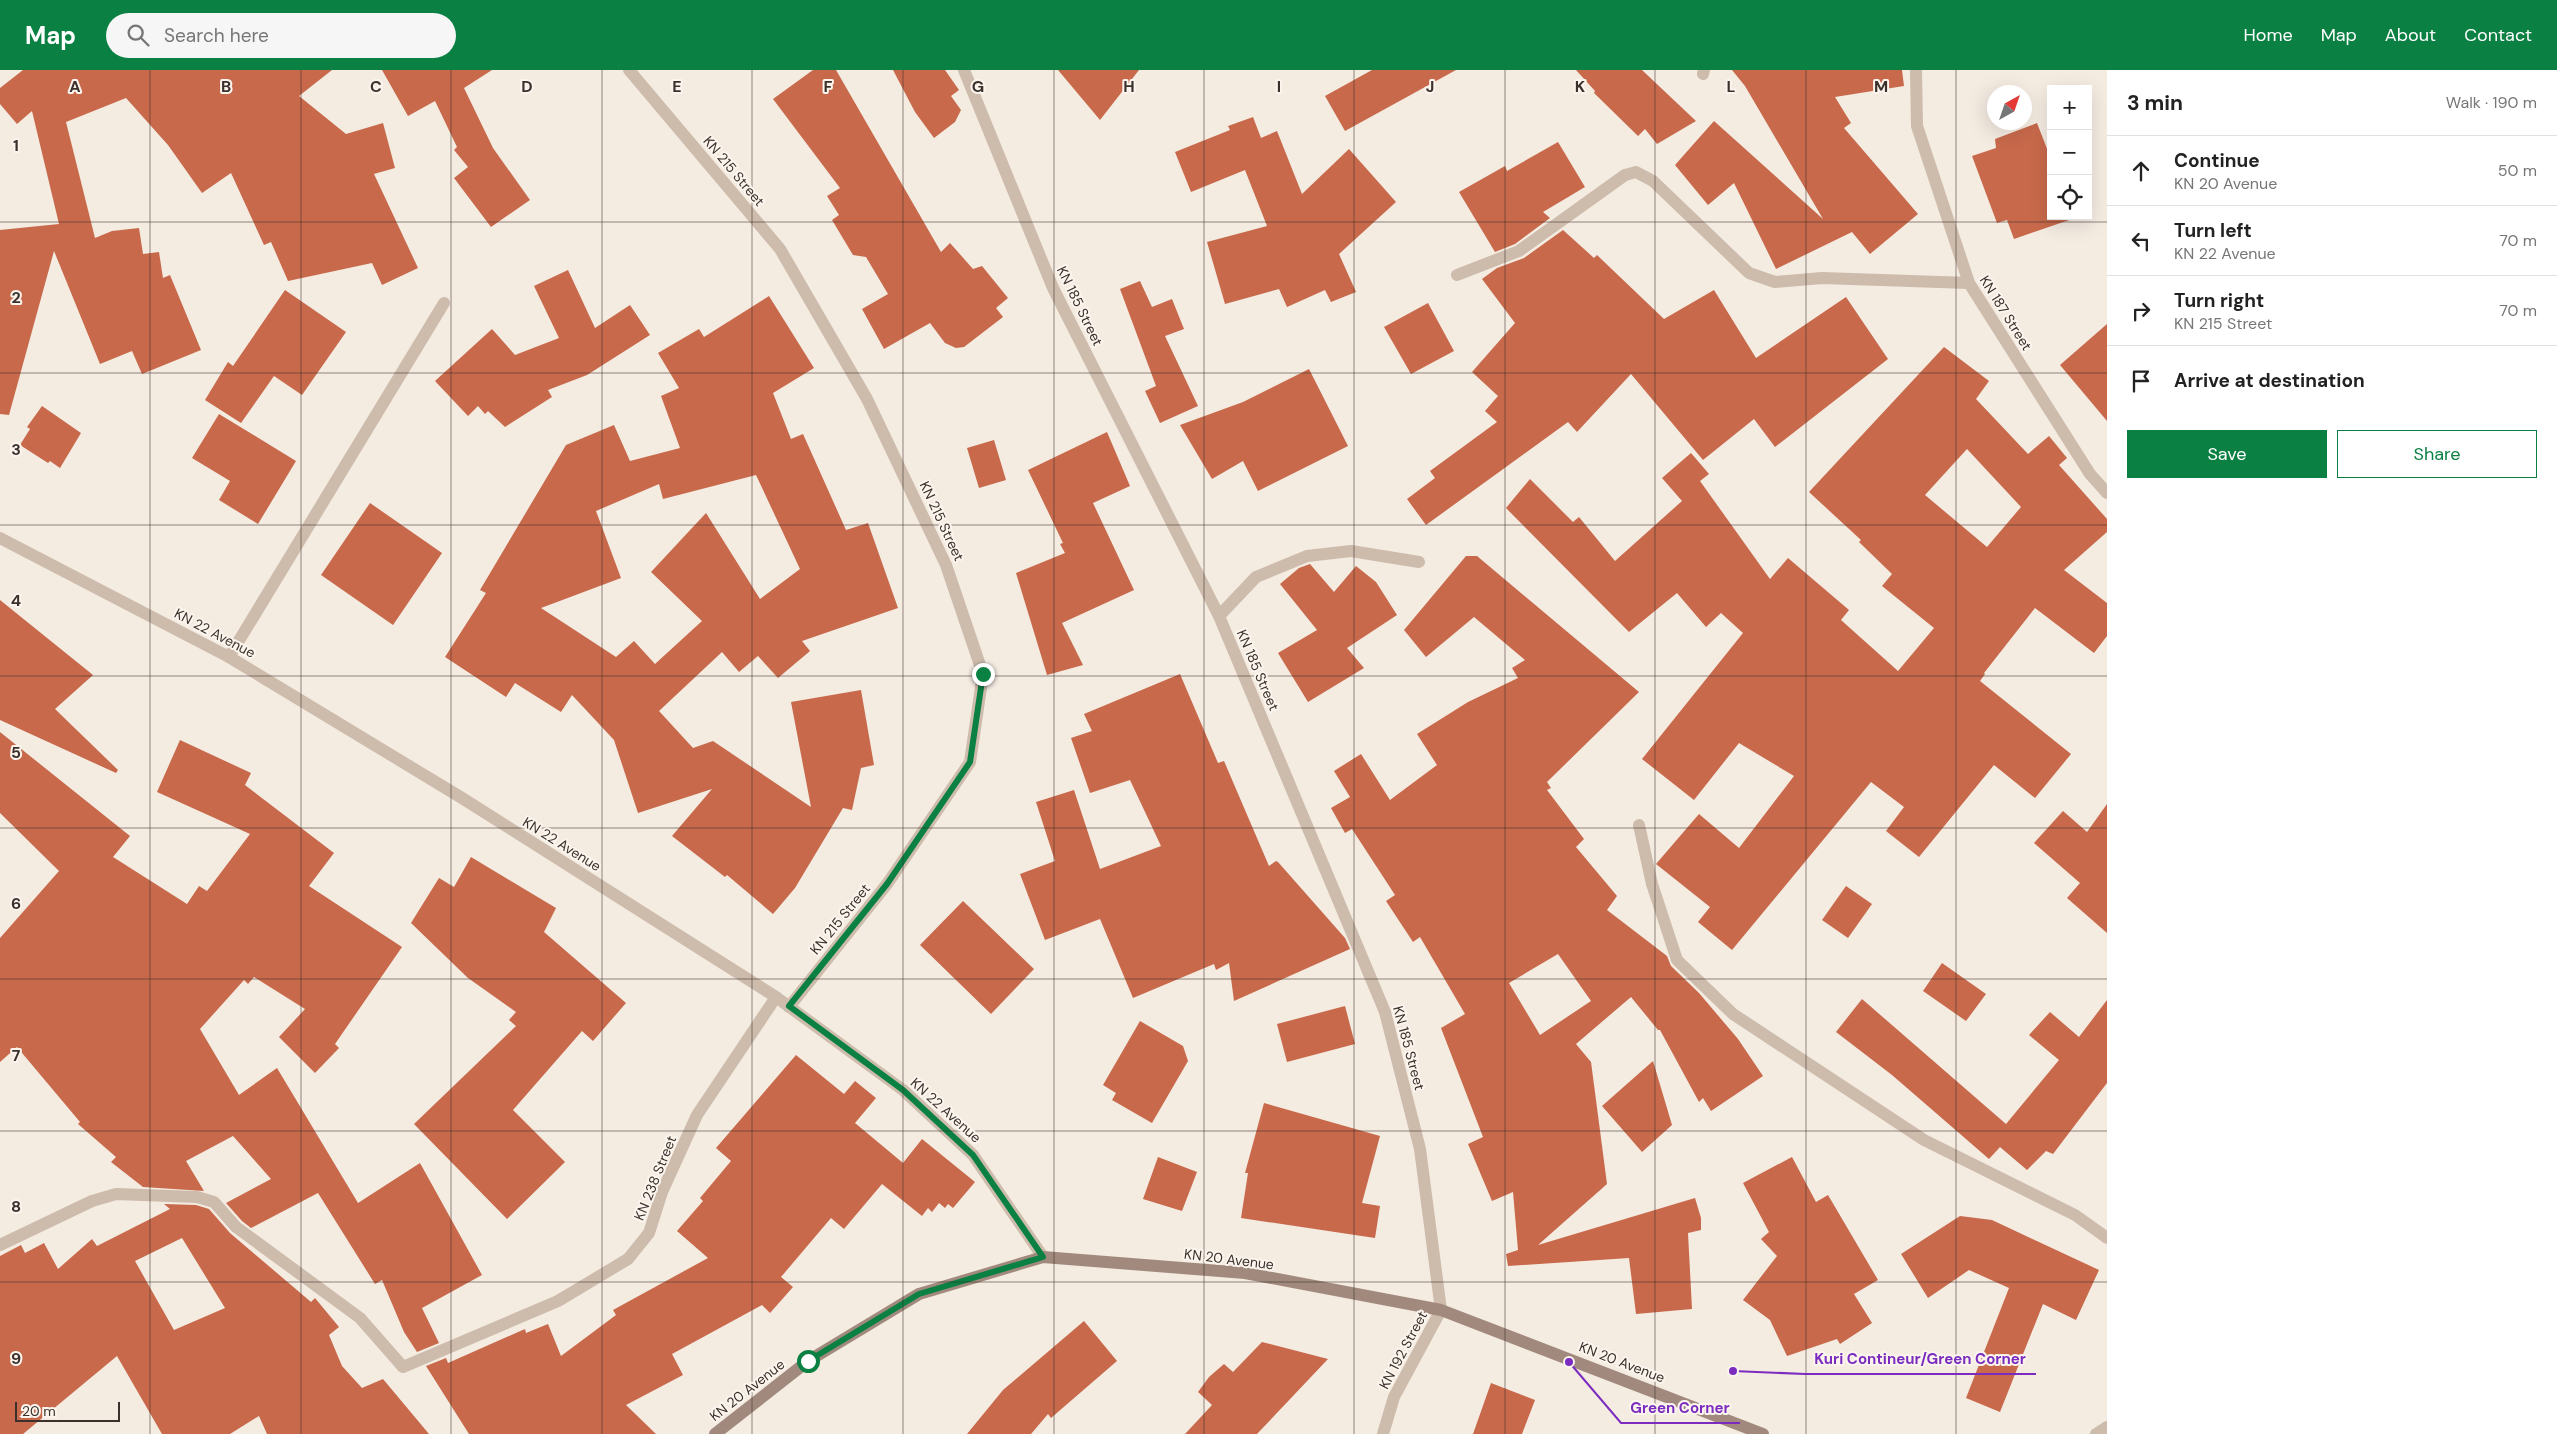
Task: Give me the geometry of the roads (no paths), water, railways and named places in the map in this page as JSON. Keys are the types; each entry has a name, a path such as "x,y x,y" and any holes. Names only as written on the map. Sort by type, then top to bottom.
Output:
{"main road":[{"name":"KN 20 Avenue","path":"714,1434 808,1361 919,1294 1043,1257 1245,1273 1441,1310 1763,1434"}],"street":[{"name":"KN 215 Street","path":"629,70 780,249 867,399 942,556 983,674 970,762 887,884 789,1006"},
{"name":"KN 185 Street","path":"964,70 1053,288 1220,616 1385,1012 1420,1149 1441,1310"},
{"name":"KN 187 Street","path":"1916,70 1917,126 1969,283 2090,474 2107,493"},
{"path":"1457,274 1519,251 1625,175 1636,172 1653,181 1749,273 1775,282 1822,278 1969,283"},
{"path":"229,657 444,302"},
{"name":"KN 22 Avenue","path":"0,538 229,657 462,798 776,997 903,1090 973,1155 1043,1257"},
{"path":"1220,616 1256,577 1307,556 1351,550 1419,562"},
{"path":"1639,825 1652,884 1677,960 1733,1014 1924,1140 2075,1215 2107,1238"},
{"name":"KN 238 Street","path":"0,1245 92,1201 116,1194 197,1198 214,1202 236,1227 360,1318 403,1366 558,1301 628,1259 649,1233 662,1192 697,1115 776,997"},
{"name":"KN 192 Street","path":"1383,1434 1394,1397 1441,1310"},
{"path":"2096,1434 2107,1427"}],"place":[{"name":"Green Corner","path":"1569,1362"},
{"name":"Kuri Contineur/Green Corner","path":"1733,1371"}]}
